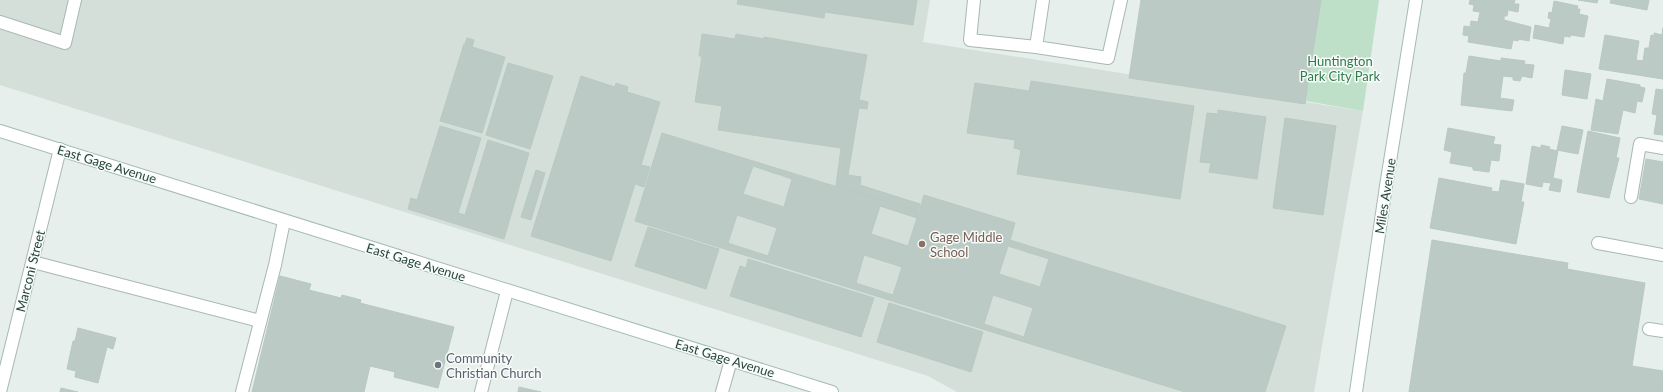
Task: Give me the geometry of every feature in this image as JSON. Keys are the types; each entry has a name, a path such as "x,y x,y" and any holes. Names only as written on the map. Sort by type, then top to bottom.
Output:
{"main road":[{"path":"0,22 65,43 75,0"},
{"path":"974,0 970,40 1036,47 1108,58 1121,0"},
{"path":"1036,47 1043,0"},
{"name":"Miles Avenue","path":"1356,392 1386,186 1416,0"},
{"name":"East Gage Avenue","path":"0,131 832,392"},
{"path":"1631,196 1640,144 1663,148"},
{"name":"Marconi Street","path":"0,392 3,369 33,262 60,149"},
{"path":"242,392 284,221"},
{"path":"1598,243 1663,255"},
{"path":"33,262 260,322"},
{"path":"481,392 507,291"},
{"path":"1649,329 1663,331"},
{"path":"722,392 731,360"}],"shaded area":[{"name":"Gage Middle School","path":"0,0 930,0 923,42 1363,111 1314,392 957,392 928,376 0,85"}],"green space":[{"name":"Huntington Park City Park","path":"1321,0 1379,0 1363,111 1306,101"}],"building":[{"path":"738,0 917,0 913,25 825,12 824,18 737,4"},
{"path":"1141,0 1321,0 1305,104 1129,78"},
{"path":"1470,0 1515,0 1514,4 1519,4 1518,12 1508,10 1507,16 1504,16 1504,20 1531,27 1529,41 1518,39 1518,41 1513,40 1511,49 1468,42 1469,36 1463,35 1464,26 1470,27 1471,21 1478,22 1480,12 1473,11 1474,5 1469,4"},
{"path":"1578,0 1598,0 1597,3"},
{"path":"1611,0 1649,0 1647,10 1610,3"},
{"path":"1554,1 1578,6 1577,9 1580,9 1579,14 1588,16 1584,37 1571,35 1570,37 1564,36 1563,44 1533,38 1535,25 1549,28 1551,19 1548,18 1549,12 1552,13"},
{"path":"1663,28 1663,79 1599,69 1605,35 1639,41 1636,60 1643,61 1645,48 1649,48 1651,35 1654,36 1654,33 1662,35"},
{"path":"702,34 735,39 736,34 764,39 764,37 867,55 859,100 868,102 867,109 859,108 848,175 861,177 860,185 920,204 918,211 836,186 841,148 718,130 722,106 695,102 702,56 699,56"},
{"path":"467,38 474,40 472,47 505,57 482,133 440,121"},
{"path":"1469,56 1501,61 1501,58 1525,61 1524,64 1534,65 1532,78 1522,76 1520,81 1513,80 1513,77 1503,76 1500,98 1514,100 1512,111 1461,105 1464,73 1466,73"},
{"path":"508,63 553,76 530,149 486,135"},
{"path":"1565,70 1591,74 1587,99 1562,95"},
{"path":"581,76 615,87 616,83 628,87 627,92 660,102 641,165 650,167 644,187 635,184 611,261 531,236"},
{"path":"1607,79 1640,85 1640,87 1645,88 1642,102 1637,101 1635,113 1623,110 1618,134 1591,130 1596,99 1603,101"},
{"path":"1031,81 1194,106 1180,199 1017,174 1021,150 1014,148 1015,140 967,133 975,83 1029,91"},
{"path":"1656,89 1663,90 1663,135 1654,134 1657,115 1652,114"},
{"path":"1218,110 1266,117 1257,179 1209,172 1211,163 1200,162 1207,113 1218,114"},
{"path":"1285,118 1336,126 1323,215 1273,208"},
{"path":"440,126 481,138 458,213 465,215 488,140 529,153 504,239 408,209 411,198 417,200"},
{"path":"1562,126 1583,130 1578,154 1557,150"},
{"path":"1448,128 1495,137 1493,144 1501,145 1499,161 1491,160 1489,172 1473,170 1473,167 1450,163 1452,152 1444,150"},
{"path":"1588,131 1620,138 1616,158 1619,158 1609,198 1577,192"},
{"path":"662,133 919,212 924,195 1015,223 1010,240 1286,326 1265,392 1185,392 635,221","holes":["753,166 792,179 784,207 743,194","880,206 917,218 908,246 871,234","737,215 777,228 768,256 728,243","1008,246 1049,259 1040,287 999,274","864,255 902,267 893,295 856,283","993,295 1033,308 1024,337 984,324"]},
{"path":"1541,145 1558,151 1553,178 1562,180 1560,192 1549,190 1551,183 1543,182 1542,187 1526,184 1532,146 1541,148"},
{"path":"1646,159 1663,162 1663,204 1639,199"},
{"path":"536,170 545,173 531,220 521,217"},
{"path":"1439,178 1492,188 1491,191 1499,192 1501,180 1524,184 1521,202 1524,202 1516,244 1430,228"},
{"path":"648,227 719,249 706,289 635,266"},
{"path":"1432,240 1568,263 1567,269 1645,283 1632,366 1663,371 1663,392 1409,392"},
{"path":"748,259 874,298 861,337 730,296 740,266 746,268"},
{"path":"280,276 311,284 309,290 341,298 342,295 361,300 360,303 454,327 438,388 394,377 395,372 370,366 364,392 252,392"},
{"path":"889,303 983,332 971,372 877,342"},
{"path":"78,328 116,338 113,349 107,347 98,383 75,377 76,371 67,369 73,341 75,341"},
{"path":"519,387 541,392 518,392"},
{"path":"61,388 78,392 60,392"}],"place":[{"name":"Gage Middle School","path":"922,244"},
{"name":"Community Christian Church","path":"438,365"}]}
